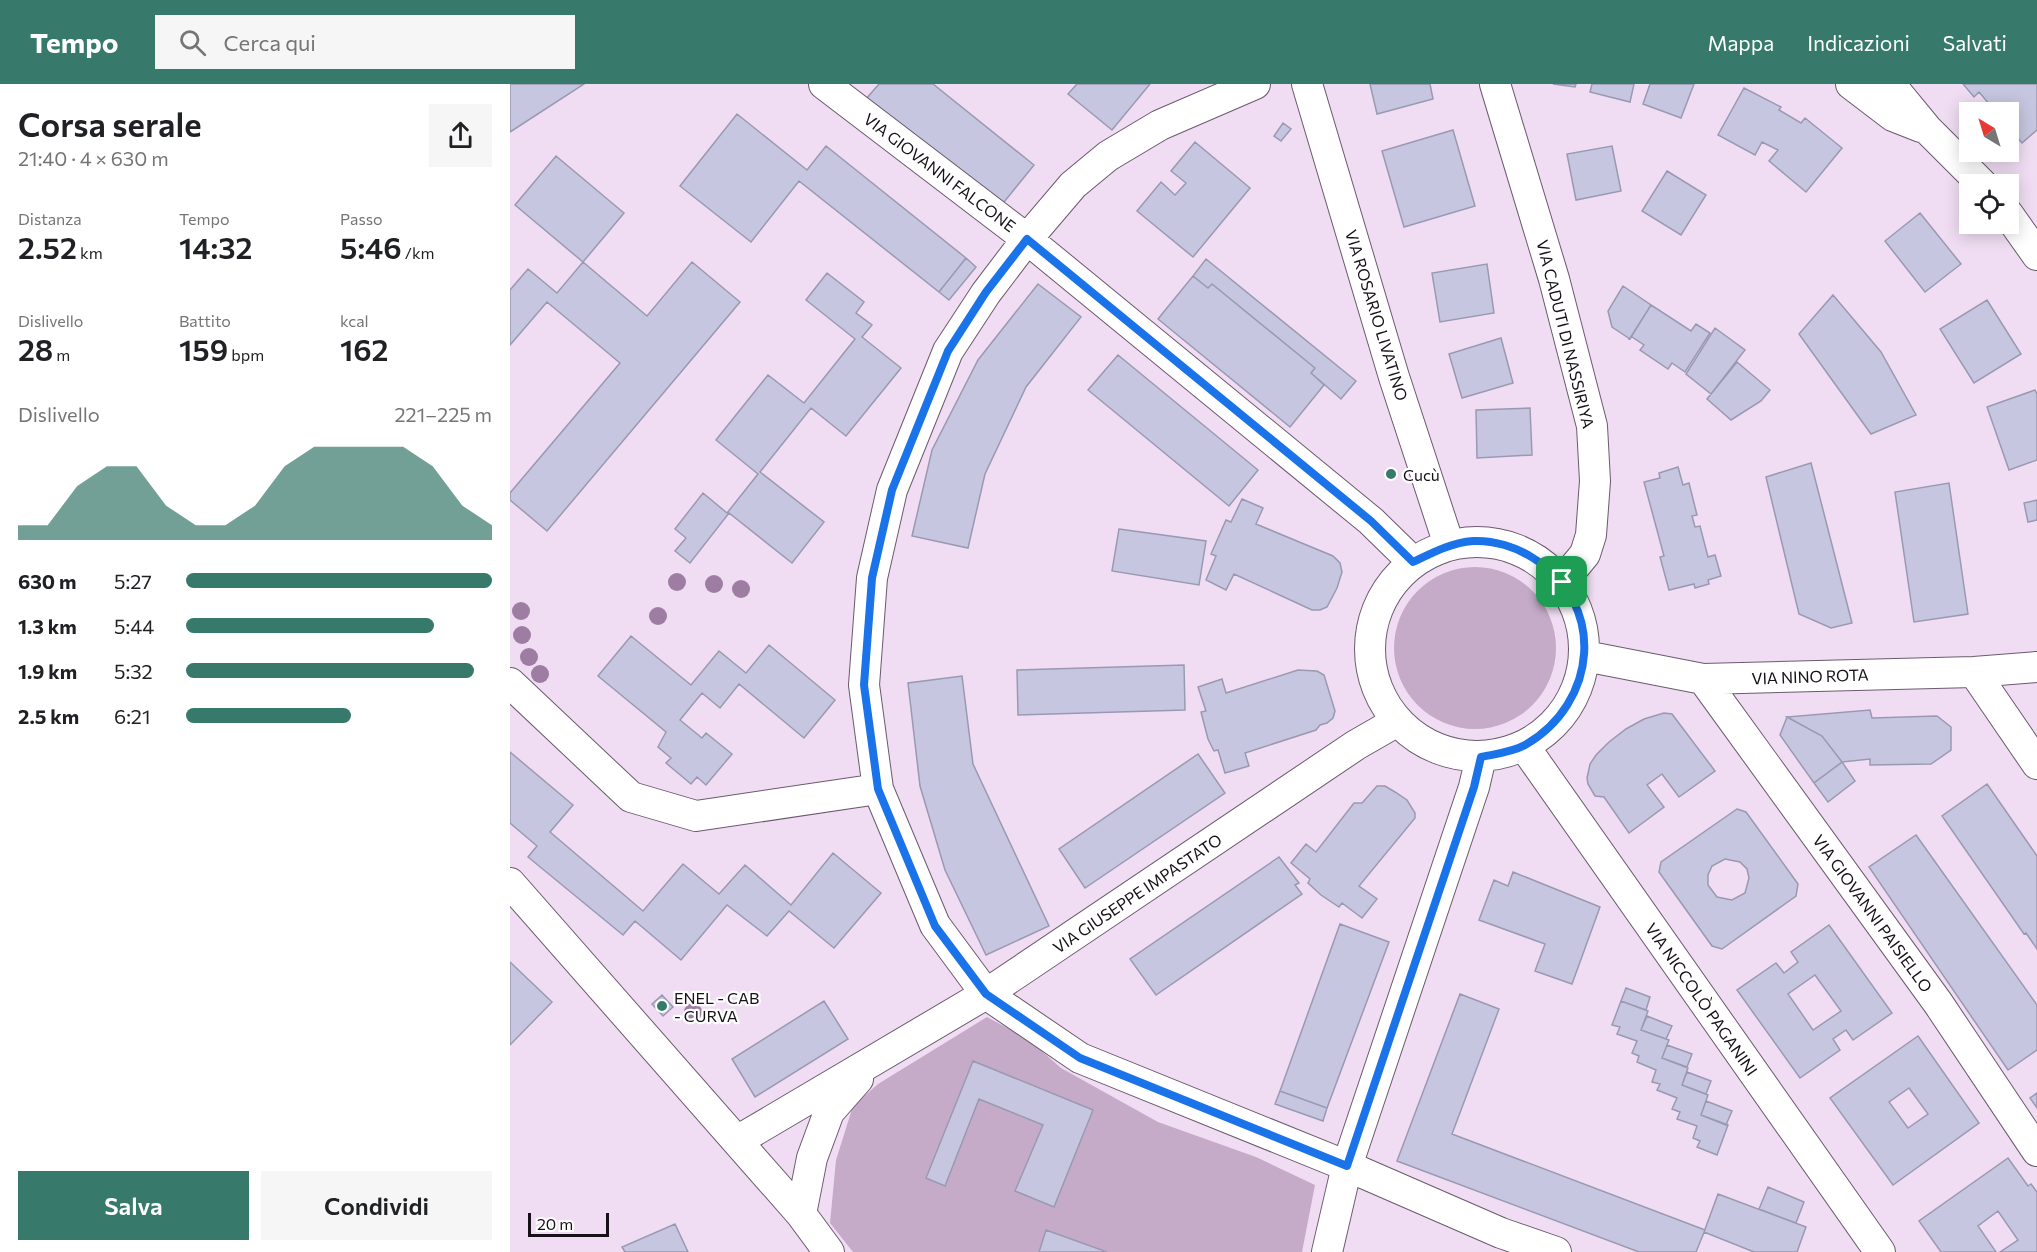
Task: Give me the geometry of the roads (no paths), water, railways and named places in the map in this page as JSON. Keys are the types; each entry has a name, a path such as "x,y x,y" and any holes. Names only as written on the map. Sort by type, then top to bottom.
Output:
{"street":[{"name":"VIA GIOVANNI FALCONE","path":"824,84 1027,239 1371,521 1413,562"},
{"path":"1255,84 1160,125 1108,156 1073,185 986,292 948,351 892,490 872,578 864,685 878,789 935,926 986,994 1080,1058 1347,1166 1501,1233 1556,1252"},
{"name":"VIA ROSARIO LIVATINO","path":"1307,84 1395,377 1449,545"},
{"name":"VIA CADUTI DI NASSIRIYA","path":"1495,84 1554,279 1592,426 1595,481 1592,535 1585,554 1562,582"},
{"path":"1851,84 1893,116 1927,129"},
{"path":"1890,84 1927,129 1972,174"},
{"path":"2019,230 2037,255"},
{"path":"1474,541 1499,543 1523,551 1544,565 1562,582 1575,605 1583,630 1585,656 1575,693 1554,724 1524,746 1481,757 1450,754 1421,742 1396,722 1380,697 1370,669 1369,639 1376,609 1391,583 1413,562 1449,545 1474,541"},
{"name":"VIA NINO ROTA","path":"1585,656 1703,679 1974,672 2037,667"},
{"path":"1974,672 2037,764"},
{"name":"VIA GIOVANNI PAISIELLO","path":"1703,679 1938,1003 2037,1151"},
{"path":"510,685 631,797 696,816 878,789"},
{"name":"VIA GIUSEPPE IMPASTATO","path":"737,1141 986,994 1346,752 1396,722"},
{"name":"VIA NICCOLÒ PAGANINI","path":"1524,746 1880,1252"},
{"path":"1327,1252 1347,1166 1474,787 1481,757"},
{"path":"510,883 801,1214 829,1252"},
{"name":"VIA GIUSEPPE IMPASTATO","path":"801,1214 812,1158 829,1112 874,1060"}],"place":[{"name":"Cucù","path":"1391,474"},
{"name":"ENEL - CAB - CURVA","path":"662,1006"}]}
